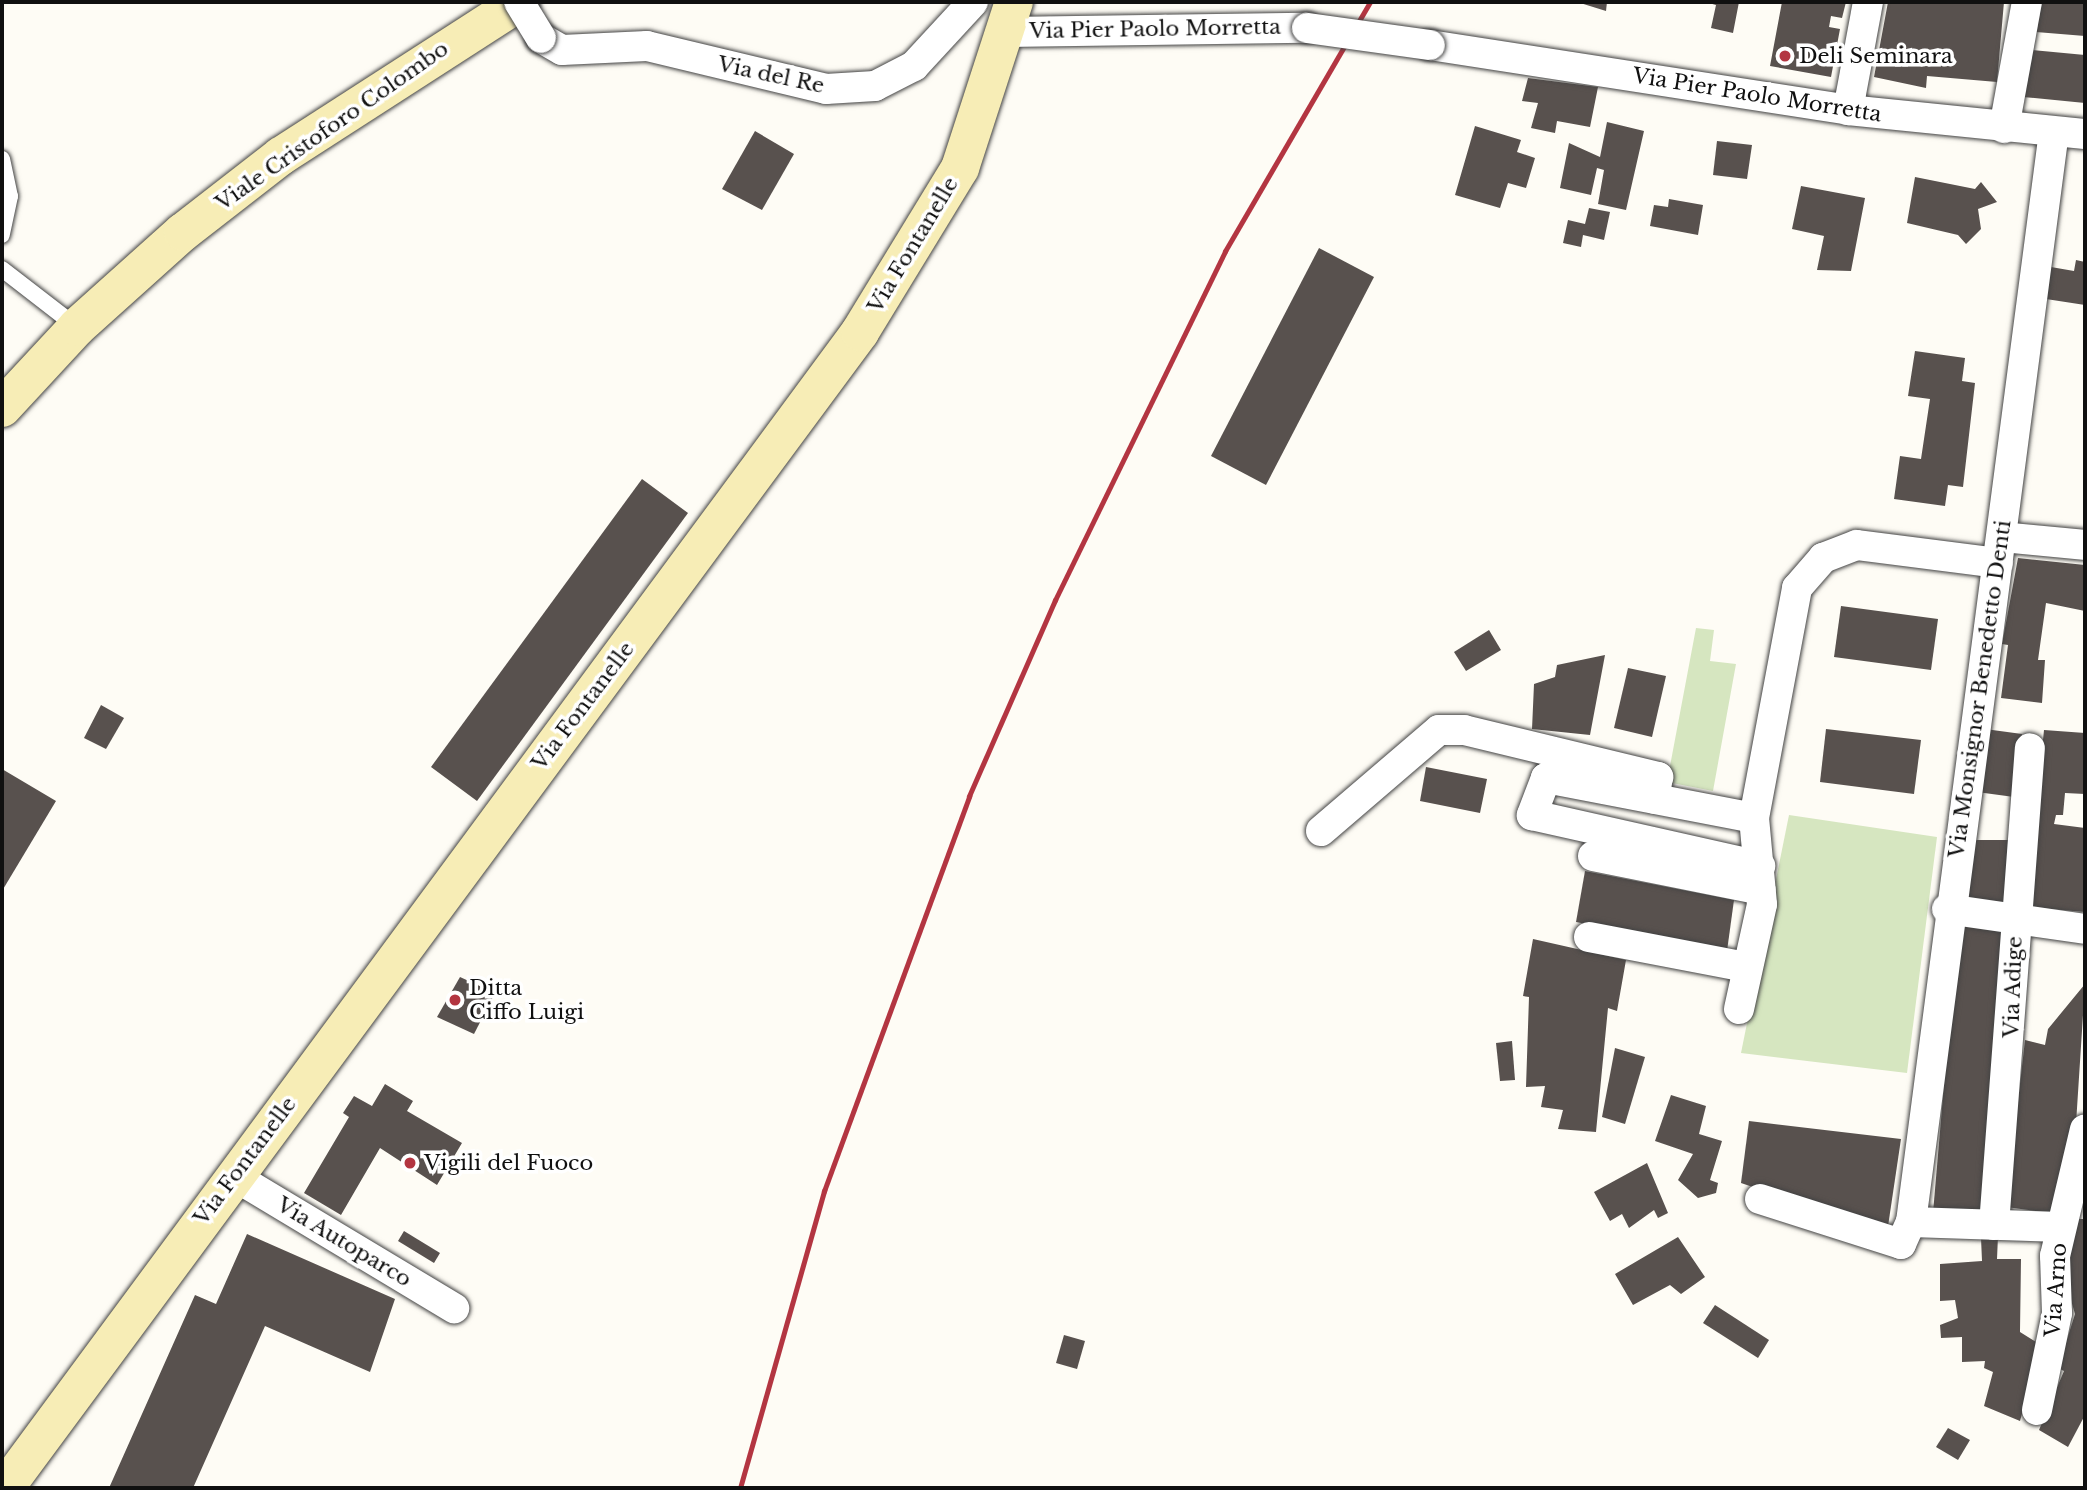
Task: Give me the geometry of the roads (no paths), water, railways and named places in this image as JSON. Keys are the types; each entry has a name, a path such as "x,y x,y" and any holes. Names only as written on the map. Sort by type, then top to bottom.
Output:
{"street":[{"name":"Via del Re","path":"519,2 541,38 562,50 647,46 826,89 875,86 914,66 973,2"},
{"name":"Viale Cristoforo Colombo","path":"2,408 78,327 183,232 281,156 519,2"},
{"path":"1849,110 1868,2"},
{"path":"2004,128 2027,2"},
{"name":"Via Pier Paolo Morretta","path":"1009,17 1307,29 1430,45 1849,110 2004,128 2085,134"},
{"name":"Via Fontanelle","path":"86,1373 860,332 960,168 1009,17"},
{"name":"Via Monsignor Benedetto Denti","path":"1906,1233 1948,909 2000,550 2054,132"},
{"path":"1739,1009 1760,878 1754,818 1797,588 1808,572 1857,545 2000,550 2085,545"},
{"path":"1321,831 1439,730 1464,730 1658,776 1654,799"},
{"name":"Via Adige","path":"1994,1225 2011,1054 2015,918 2030,748"},
{"path":"1754,818 1546,778 1538,785 1532,815 1539,821 1760,878"},
{"path":"1593,856 1760,878"},
{"path":"1948,909 2085,929"},
{"path":"1589,937 1747,967"},
{"name":"Via Arno","path":"2037,1410 2054,1343 2061,1227 2085,1129"},
{"name":"Via Autoparco","path":"234,1176 454,1308"},
{"path":"1760,1199 1906,1233 1994,1225 2061,1227"},
{"path":"5,1488 86,1373"},
{"path":"30,1488 86,1373"}],"lane":[{"path":"2,159 10,196 2,235"},
{"path":"2,269 78,327"}],"railway":[{"path":"740,1488 824,1191 969,796 1055,600 1225,251 1370,2"}],"place":[{"name":"Deli Seminara","path":"1785,56"},
{"name":"Ditta Ciffo Luigi","path":"455,1000"},
{"name":"Vigili del Fuoco","path":"410,1163"}]}
